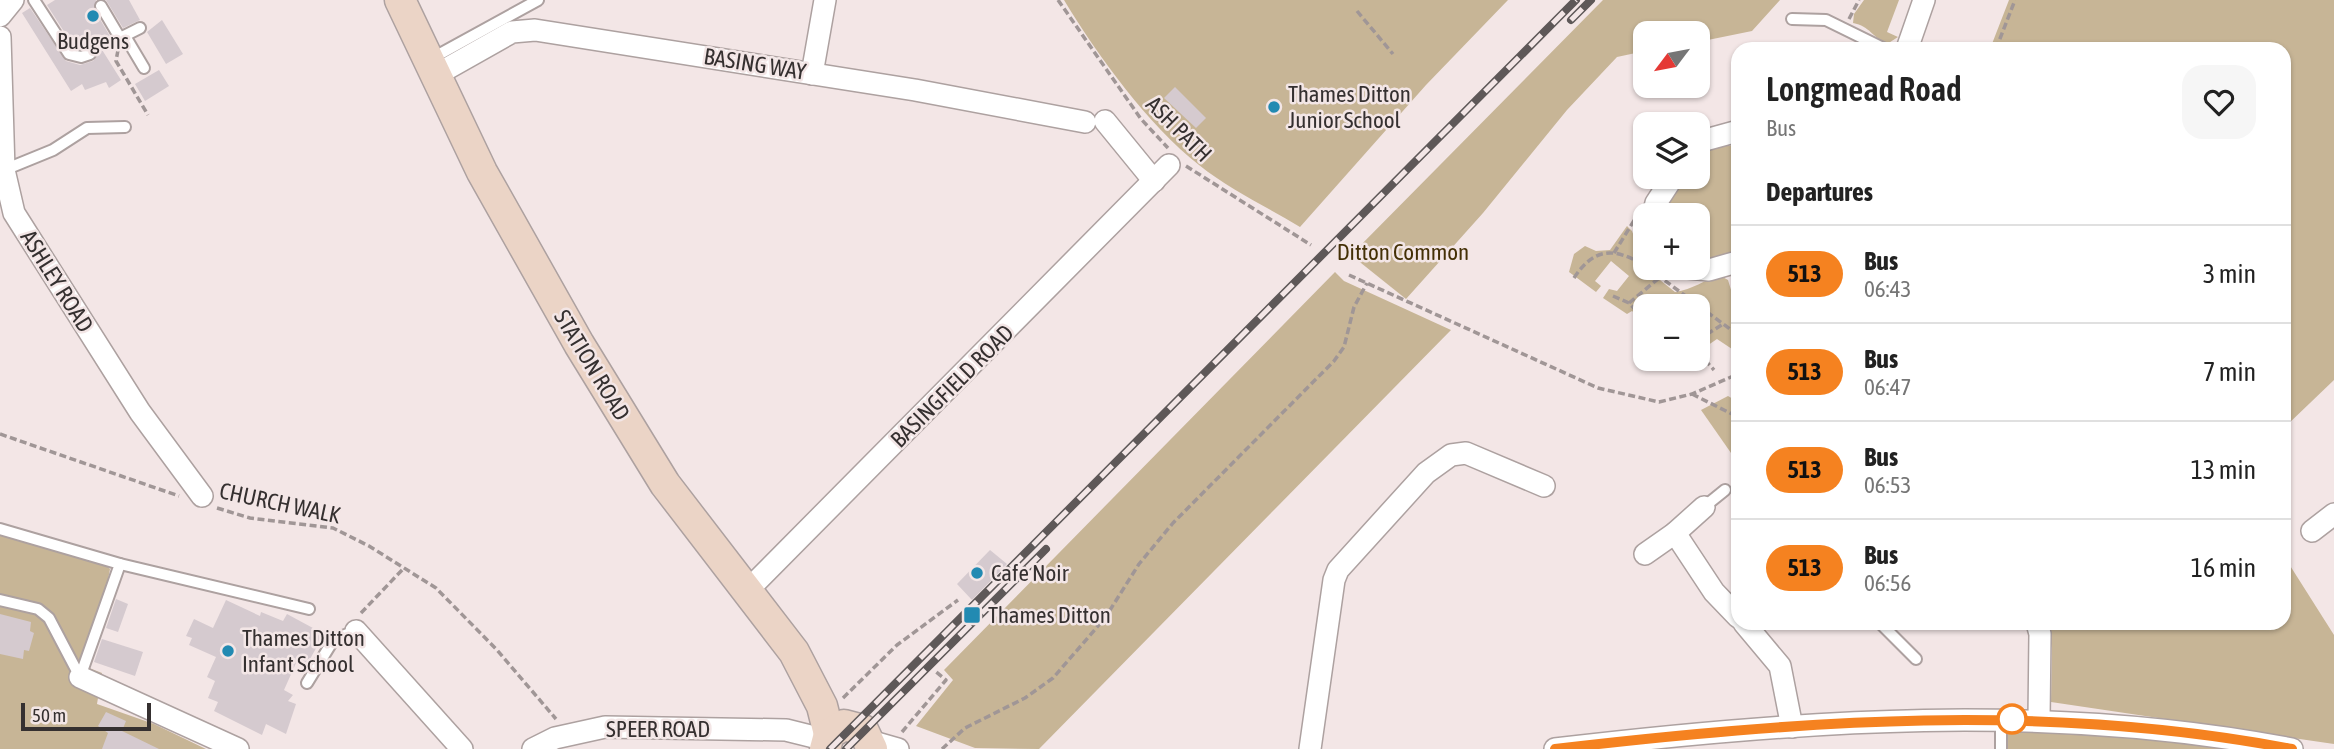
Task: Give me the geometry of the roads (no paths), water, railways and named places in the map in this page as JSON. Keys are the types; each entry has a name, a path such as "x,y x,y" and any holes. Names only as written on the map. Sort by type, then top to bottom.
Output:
{"main road":[{"name":"STATION ROAD","path":"400,0 430,69 516,234 640,445 687,514 794,652 829,728"},
{"path":"829,728 863,730 882,746"}],"street":[{"path":"0,16 13,0"},
{"path":"812,74 825,0"},
{"path":"1909,42 1924,0"},
{"name":"BASING WAY","path":"430,69 512,32 523,30 812,74 1095,122 1169,165"},
{"name":"ASHLEY ROAD","path":"0,37 2,171 15,213 140,412 203,501"},
{"path":"1710,139 1731,133"},
{"name":"BASINGFIELD ROAD","path":"748,590 1169,165"},
{"path":"1710,270 1731,266"},
{"path":"1310,749 1334,580 1338,570 1426,473 1451,455 1466,453 1544,486"},
{"path":"1645,554 1675,533 1704,507"},
{"path":"2312,531 2334,514"},
{"path":"1675,533 1714,592 1731,610"},
{"path":"1750,630 1780,666 1791,727"},
{"path":"2039,630 2039,719"},
{"path":"362,637 462,749"},
{"path":"80,677 238,749"},
{"path":"1555,749 1601,747 1791,727 2039,719 2165,728 2292,749"},
{"name":"SPEER ROAD","path":"533,749 569,734 605,727 786,730 829,728"},
{"path":"786,730 829,728"}],"lane":[{"path":"34,0 69,54 81,57 90,54"},
{"path":"430,69 538,0"},
{"path":"101,6 144,68"},
{"path":"1792,19 1826,20 1846,27 1873,42"},
{"path":"122,37 140,28"},
{"path":"2,171 53,150 87,128 125,127"},
{"path":"1704,507 1724,490"},
{"path":"0,529 120,564 310,609"},
{"path":"80,677 120,564"},
{"path":"0,600 38,609 48,618 80,677"},
{"path":"1887,630 1916,659"},
{"path":"307,683 334,639 362,637"},
{"path":"2001,719 2001,749"}],"railway":[{"path":"830,749 1576,0"},
{"path":"1571,20 1591,0"},
{"path":"846,749 1046,549"}],"place":[{"name":"Budgens","path":"93,16"},
{"name":"Thames Ditton Junior School","path":"1274,107"},
{"name":"Cafe Noir","path":"977,573"},
{"name":"Thames Ditton","path":"972,615"},
{"name":"Thames Ditton Infant School","path":"228,651"}],"park label":[{"name":"Ditton Common","path":"1403,252"}]}
